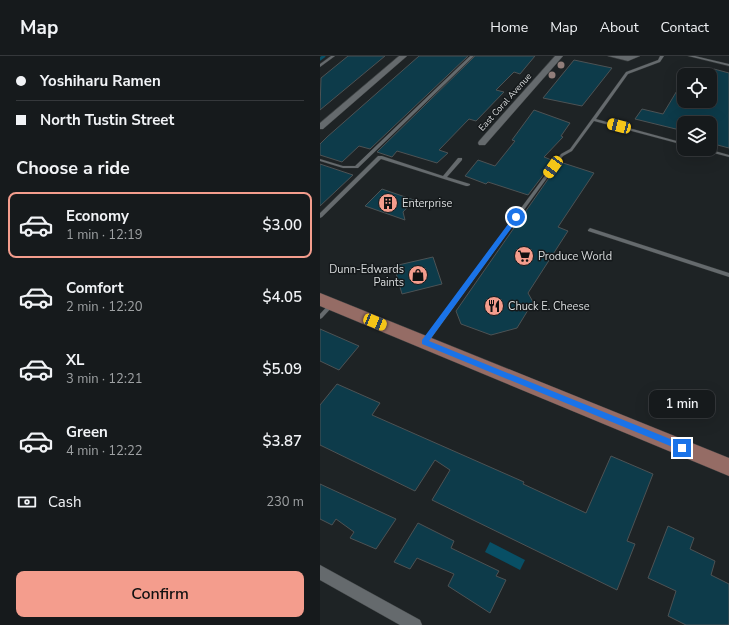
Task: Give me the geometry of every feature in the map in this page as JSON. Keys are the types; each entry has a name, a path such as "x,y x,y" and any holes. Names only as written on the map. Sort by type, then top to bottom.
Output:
{"main road":[{"path":"326,302 729,467"}],"street":[{"path":"320,127 403,56"},
{"name":"East Coral Avenue","path":"482,143 558,56"},
{"path":"612,56 628,59 636,56"},
{"path":"320,572 415,625"}],"lane":[{"path":"320,66 333,56"},
{"path":"320,160 343,167 356,167 472,56"},
{"path":"424,342 562,155 571,150 627,73 659,61 662,56"},
{"path":"690,56 729,65"},
{"path":"593,119 677,142"},
{"path":"717,153 729,156"},
{"path":"320,216 380,157 468,185"},
{"path":"444,177 460,159"},
{"path":"590,230 729,275"},
{"path":"320,317 326,302"}],"water":[{"path":"490,542 525,560 520,570 485,552"}],"building":[{"path":"348,56 385,56 320,110 321,78"},
{"path":"419,56 468,56 370,149 359,146 342,162 320,155 320,144 327,137"},
{"path":"475,56 535,56 520,74 514,72 496,90 504,92 476,121 469,119 439,150 448,153 437,163 397,151 392,157 377,152"},
{"path":"574,60 612,68 582,106 543,98"},
{"path":"717,70 729,73 729,148 717,145 717,116 677,116 677,129 635,119 642,109 663,114 677,91 677,108 717,108"},
{"path":"534,110 570,123 561,136 563,137 544,157 554,161 528,195 488,182 486,184 465,176 478,160 495,166 515,141 512,140"},
{"path":"560,162 594,173 558,227 568,231 528,293 533,302 517,328 491,335 461,324 456,311"},
{"path":"320,164 353,175 320,206"},
{"name":"Enterprise","path":"382,189 414,200 403,212 405,220 365,206"},
{"name":"Dunn-Edwards Paints","path":"433,257 442,284 402,294 394,266"},
{"path":"320,329 359,346 339,370 320,361"},
{"path":"337,384 380,403 372,415 524,482 523,484 586,513 611,456 653,474 627,541 635,544 617,590 432,500 450,470 435,460 415,491 320,445 320,405"},
{"path":"320,484 396,519 376,549 350,538 354,532 336,519 332,525 320,519"},
{"path":"418,523 454,541 451,548 499,571 496,576 506,580 490,613 448,586 454,574 417,558 410,569 394,562"},
{"path":"668,526 694,538 690,549 715,561 711,575 729,584 729,625 686,625 668,616 676,591 648,578"}],"waterway":[{"path":"320,59 324,56"}],"place":[{"name":"Enterprise","path":"388,203"},
{"name":"Produce World","path":"524,256"},
{"name":"Dunn-Edwards Paints","path":"418,275"},
{"name":"Chuck E. Cheese","path":"494,306"}],"route":[{"path":"516,217 424,342 682,448"}]}
